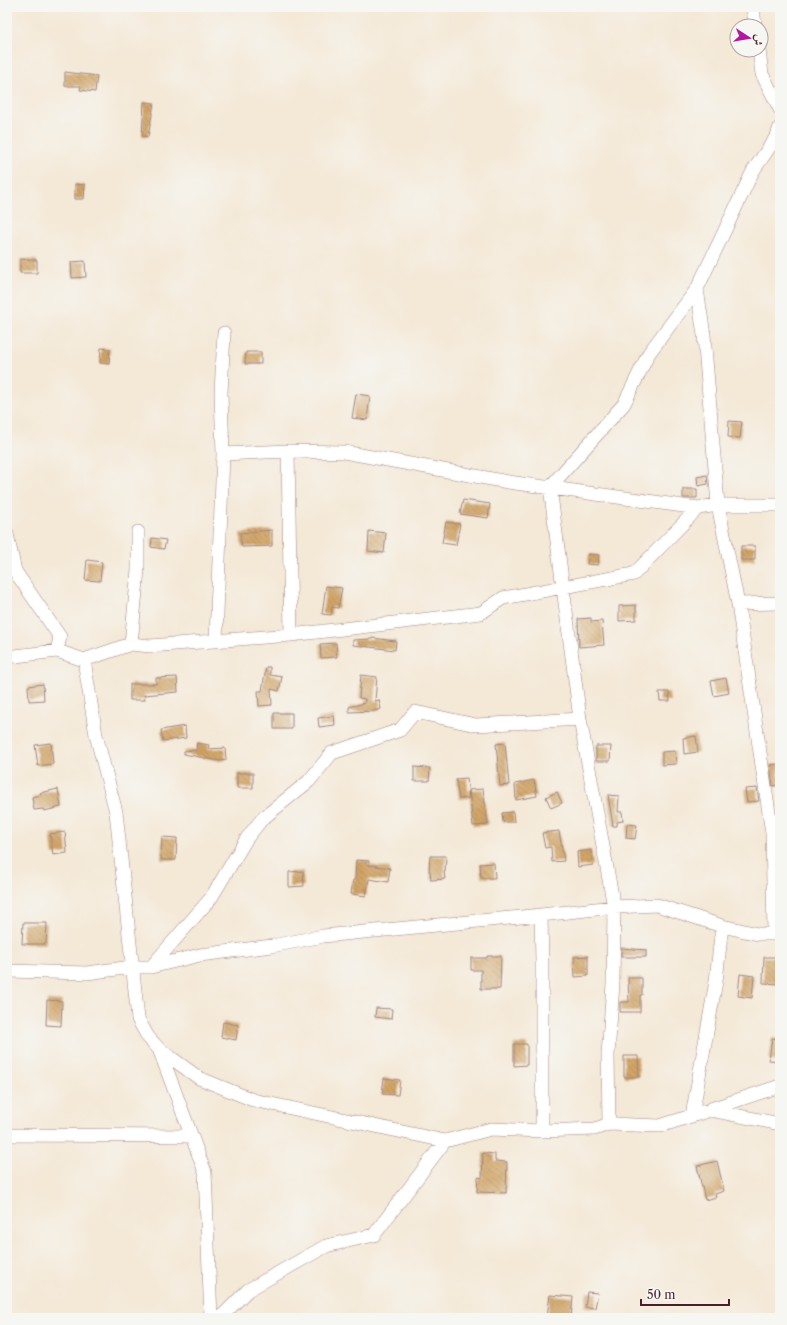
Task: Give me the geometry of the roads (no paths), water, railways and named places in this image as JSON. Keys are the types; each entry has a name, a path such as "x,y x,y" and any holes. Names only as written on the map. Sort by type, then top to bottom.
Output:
{"street":[{"path":"753,7 754,18"},
{"path":"760,58 762,74 780,109"},
{"path":"609,1124 608,1054 613,984 614,907 580,719 550,487 624,404 649,353 697,289 753,171 777,136 780,126"},
{"path":"7,971 87,973 151,966 200,955 272,946 323,936 614,907 657,905 722,926 758,934 777,934 772,833 738,604 718,505 704,335 697,289"},
{"path":"216,640 223,454 221,393 224,333"},
{"path":"288,451 292,635"},
{"path":"223,454 288,451 344,452 508,482 698,508 718,505 780,505"},
{"path":"7,657 57,651 84,660 131,644 150,646 292,635 481,612 503,598 634,574 698,508"},
{"path":"131,644 138,570 138,532"},
{"path":"7,534 14,570 60,638 57,651"},
{"path":"738,604 780,603"},
{"path":"84,660 96,736 116,812 138,1019 148,1037 159,1049 199,1078 253,1100 445,1141 491,1129 542,1131 595,1129 609,1124 660,1126 780,1086"},
{"path":"151,966 211,898 247,838 262,818 309,781 332,754 400,730 415,712 476,725 580,719"},
{"path":"541,915 542,1131"},
{"path":"692,1116 716,981 722,926"},
{"path":"159,1049 205,1172 211,1318"},
{"path":"710,1110 780,1124"},
{"path":"7,1134 192,1136"},
{"path":"216,1318 222,1316 248,1290 326,1246 374,1235 445,1141"}]}
